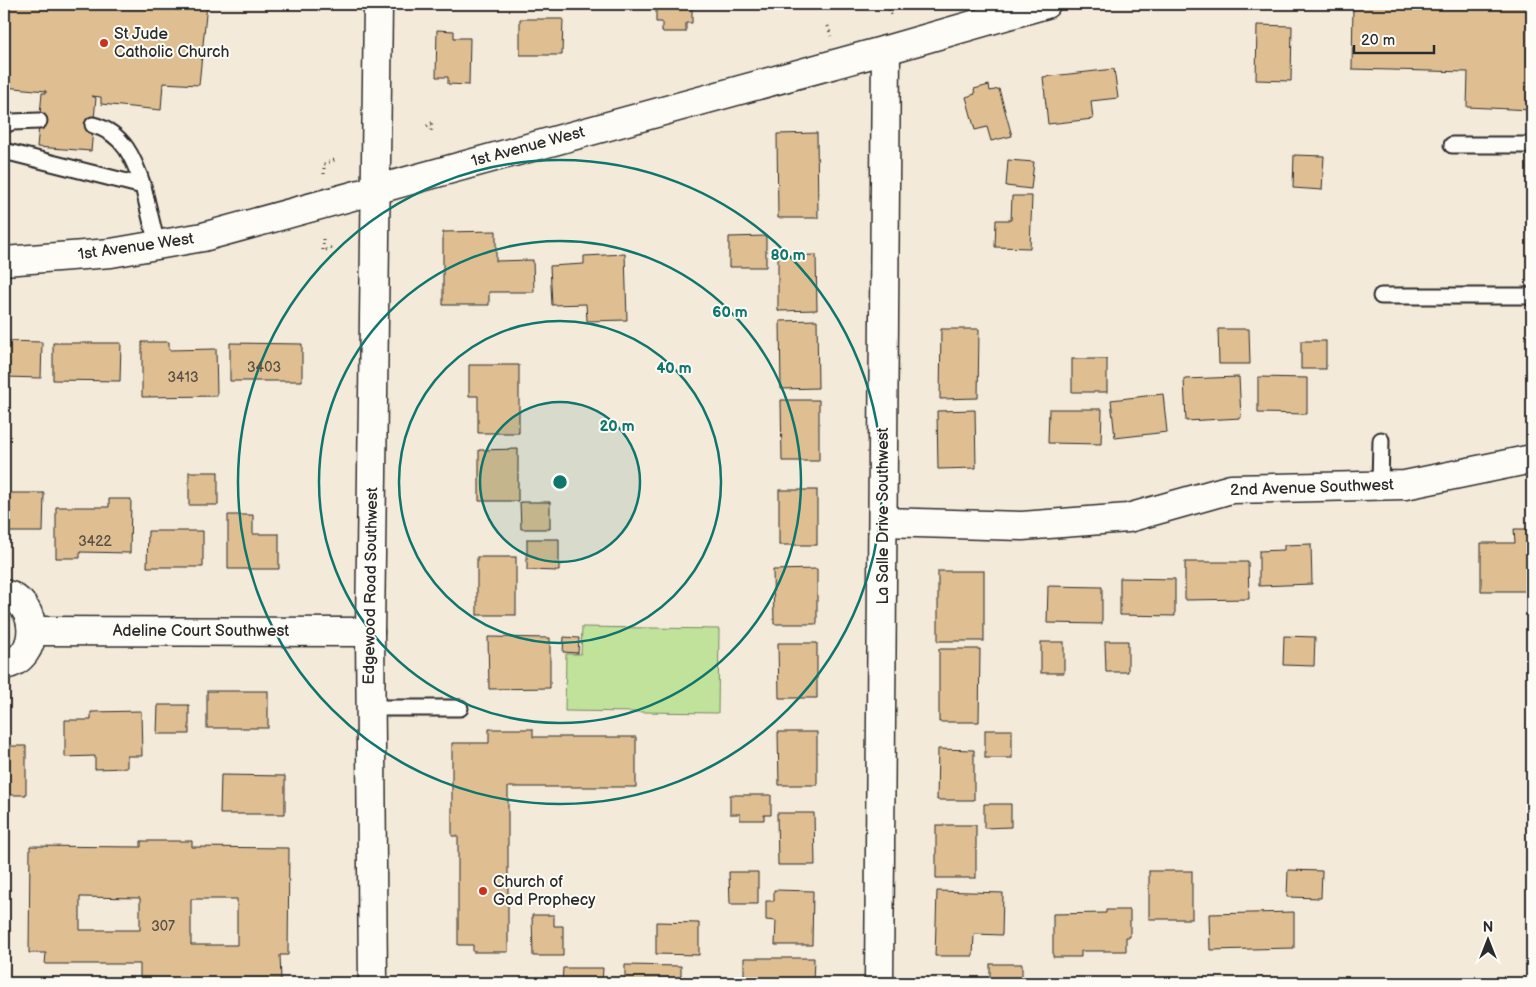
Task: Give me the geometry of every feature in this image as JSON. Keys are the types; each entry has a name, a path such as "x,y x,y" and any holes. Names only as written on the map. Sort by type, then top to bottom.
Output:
{"street":[{"name":"Edgewood Road Southwest","path":"373,983 370,632 378,4"},
{"name":"1st Avenue West","path":"4,260 111,254 203,237 886,50 1046,4"},
{"name":"La Salle Drive Southwest","path":"879,983 886,50"},
{"name":"2nd Avenue Southwest","path":"883,522 1022,526 1128,518 1230,489 1405,485 1532,459"},
{"path":"4,594 22,604 30,616 32,631 29,645 21,657 4,666"},
{"name":"Adeline Court Southwest","path":"32,631 370,632"}],"lane":[{"path":"4,125 12,122 39,121"},
{"path":"93,125 106,128 119,138 134,158 143,186 157,245"},
{"path":"1452,145 1532,145"},
{"path":"4,151 143,186"},
{"path":"1381,296 1532,296"},
{"path":"1380,485 1381,440"},
{"path":"370,708 460,708"}],"path":[{"path":"889,9 892,18"},
{"path":"828,26 831,36"},
{"path":"427,126 433,122 431,131"},
{"path":"324,174 324,164 337,159"},
{"path":"323,239 323,251 333,247"}],"green space":[{"path":"582,627 719,629 718,713 565,711 566,654 581,654"}],"building":[{"name":"St Jude Catholic Church","path":"4,4 207,4 199,85 163,83 161,110 101,104 101,97 92,96 96,98 91,151 37,147 42,93 46,93 46,91 4,87"},
{"path":"656,4 692,4 692,23 686,23 686,32 662,32 662,22 656,22"},
{"path":"1353,4 1532,5 1532,110 1467,107 1468,72 1352,69"},
{"path":"520,19 563,19 562,55 520,55"},
{"path":"1257,25 1292,26 1291,81 1256,80"},
{"path":"437,30 454,31 454,38 470,38 469,85 448,84 448,77 436,77"},
{"path":"1114,69 1118,98 1091,101 1093,119 1048,124 1043,77"},
{"path":"989,85 990,91 999,89 1012,136 991,141 987,127 975,130 966,97 975,94 974,89"},
{"path":"817,133 818,218 778,218 777,134"},
{"path":"1294,155 1324,156 1322,190 1293,188"},
{"path":"1008,160 1034,162 1031,189 1006,186"},
{"path":"1012,196 1032,196 1030,248 995,247 996,220 1011,220"},
{"path":"496,231 496,261 533,260 534,292 489,292 489,305 443,305 443,232"},
{"path":"766,236 766,267 729,267 729,237"},
{"path":"625,254 627,320 587,321 586,304 552,305 550,266 584,264 584,256"},
{"path":"816,255 817,310 778,311 778,256"},
{"path":"817,320 818,388 781,389 780,321"},
{"path":"941,329 979,329 978,398 940,399"},
{"path":"1218,329 1249,329 1250,364 1219,364"},
{"path":"4,341 42,342 41,378 4,377"},
{"path":"1301,341 1326,341 1326,369 1301,369"},
{"path":"142,342 169,342 169,350 216,349 217,396 142,397"},
{"path":"53,343 121,343 120,381 53,380"},
{"path":"230,343 302,344 302,381 230,381"},
{"path":"1072,359 1107,359 1107,392 1072,392"},
{"path":"469,365 519,365 519,433 478,433 478,396 469,396"},
{"path":"1239,377 1241,418 1186,421 1184,379"},
{"path":"1258,377 1307,378 1307,414 1258,413"},
{"path":"1163,394 1167,432 1115,438 1111,400"},
{"path":"781,400 819,400 819,461 782,461"},
{"path":"1049,409 1102,409 1101,444 1048,443"},
{"path":"975,410 976,468 938,469 937,411"},
{"path":"518,449 518,501 479,501 479,450"},
{"path":"189,472 218,472 218,505 189,505"},
{"path":"779,490 817,490 817,545 779,545"},
{"path":"4,493 44,493 43,532 4,532"},
{"path":"109,499 131,499 130,553 80,552 80,558 56,558 56,507 109,507"},
{"path":"520,502 550,502 550,529 521,529"},
{"path":"228,515 253,515 253,534 279,534 279,569 228,569"},
{"path":"1514,529 1532,529 1532,591 1481,591 1481,543 1515,543"},
{"path":"148,531 203,531 203,567 147,567"},
{"path":"527,539 559,539 559,571 527,570"},
{"path":"1311,544 1312,584 1259,586 1259,551 1284,550 1284,545"},
{"path":"477,557 516,557 516,615 477,615"},
{"path":"1185,562 1248,562 1249,599 1185,600"},
{"path":"817,569 817,624 774,624 773,570"},
{"path":"938,571 984,571 984,641 938,641"},
{"path":"1120,578 1175,579 1175,616 1120,615"},
{"path":"1048,586 1102,587 1102,624 1047,623"},
{"path":"1284,636 1315,637 1314,666 1283,665"},
{"path":"488,637 550,638 550,688 489,689"},
{"path":"564,637 579,638 578,653 563,652"},
{"path":"1105,641 1128,641 1128,672 1106,672"},
{"path":"1041,642 1064,642 1064,673 1041,673"},
{"path":"778,643 817,643 817,698 779,698"},
{"path":"939,649 980,649 979,722 939,722"},
{"path":"207,691 268,691 268,728 207,728"},
{"path":"158,705 189,705 189,734 157,734"},
{"path":"141,711 142,756 127,756 127,768 95,769 95,756 65,757 65,720 91,720 91,712"},
{"name":"Church of God Prophecy","path":"489,729 533,729 533,737 636,737 636,787 508,787 508,952 473,952 473,945 458,945 458,836 452,836 452,743 489,743"},
{"path":"985,730 1012,730 1012,758 985,758"},
{"path":"778,732 817,732 817,785 779,785"},
{"path":"4,746 26,746 26,795 6,795 6,785 4,785"},
{"path":"938,749 974,750 974,800 937,800"},
{"path":"221,775 285,776 285,814 220,814"},
{"path":"730,795 771,795 771,815 764,815 764,820 740,820 740,814 730,814"},
{"path":"984,804 1011,804 1011,827 984,828"},
{"path":"777,813 814,813 815,865 778,865"},
{"path":"936,825 976,825 976,878 936,878"},
{"path":"141,841 192,841 192,847 289,848 288,955 280,955 281,980 217,979 217,983 140,983 140,964 45,964 46,953 29,953 30,846 141,847","holes":["80,897 140,898 140,930 80,930","191,899 237,899 237,945 191,945"]},
{"path":"1288,870 1322,871 1321,898 1287,897"},
{"path":"1149,871 1192,871 1192,919 1149,919"},
{"path":"729,872 758,872 758,904 730,904"},
{"path":"774,890 813,891 812,945 775,945 776,921 766,920 766,901 774,901"},
{"path":"937,891 1003,893 1002,935 974,934 973,956 935,956"},
{"path":"1106,910 1130,910 1130,937 1126,937 1126,951 1081,951 1081,957 1053,957 1053,914 1106,913"},
{"path":"1294,912 1294,948 1210,950 1209,914"},
{"path":"532,915 554,915 554,926 563,926 563,956 533,956"},
{"path":"656,922 699,923 699,955 656,954"},
{"path":"744,958 814,958 813,983 744,983"},
{"path":"990,964 1022,964 1022,983 990,983"},
{"path":"625,965 681,966 681,983 625,983"},
{"path":"563,968 603,968 602,983 562,983"}],"place":[{"name":"St Jude Catholic Church","path":"104,43"},
{"name":"Church of God Prophecy","path":"483,891"}]}
